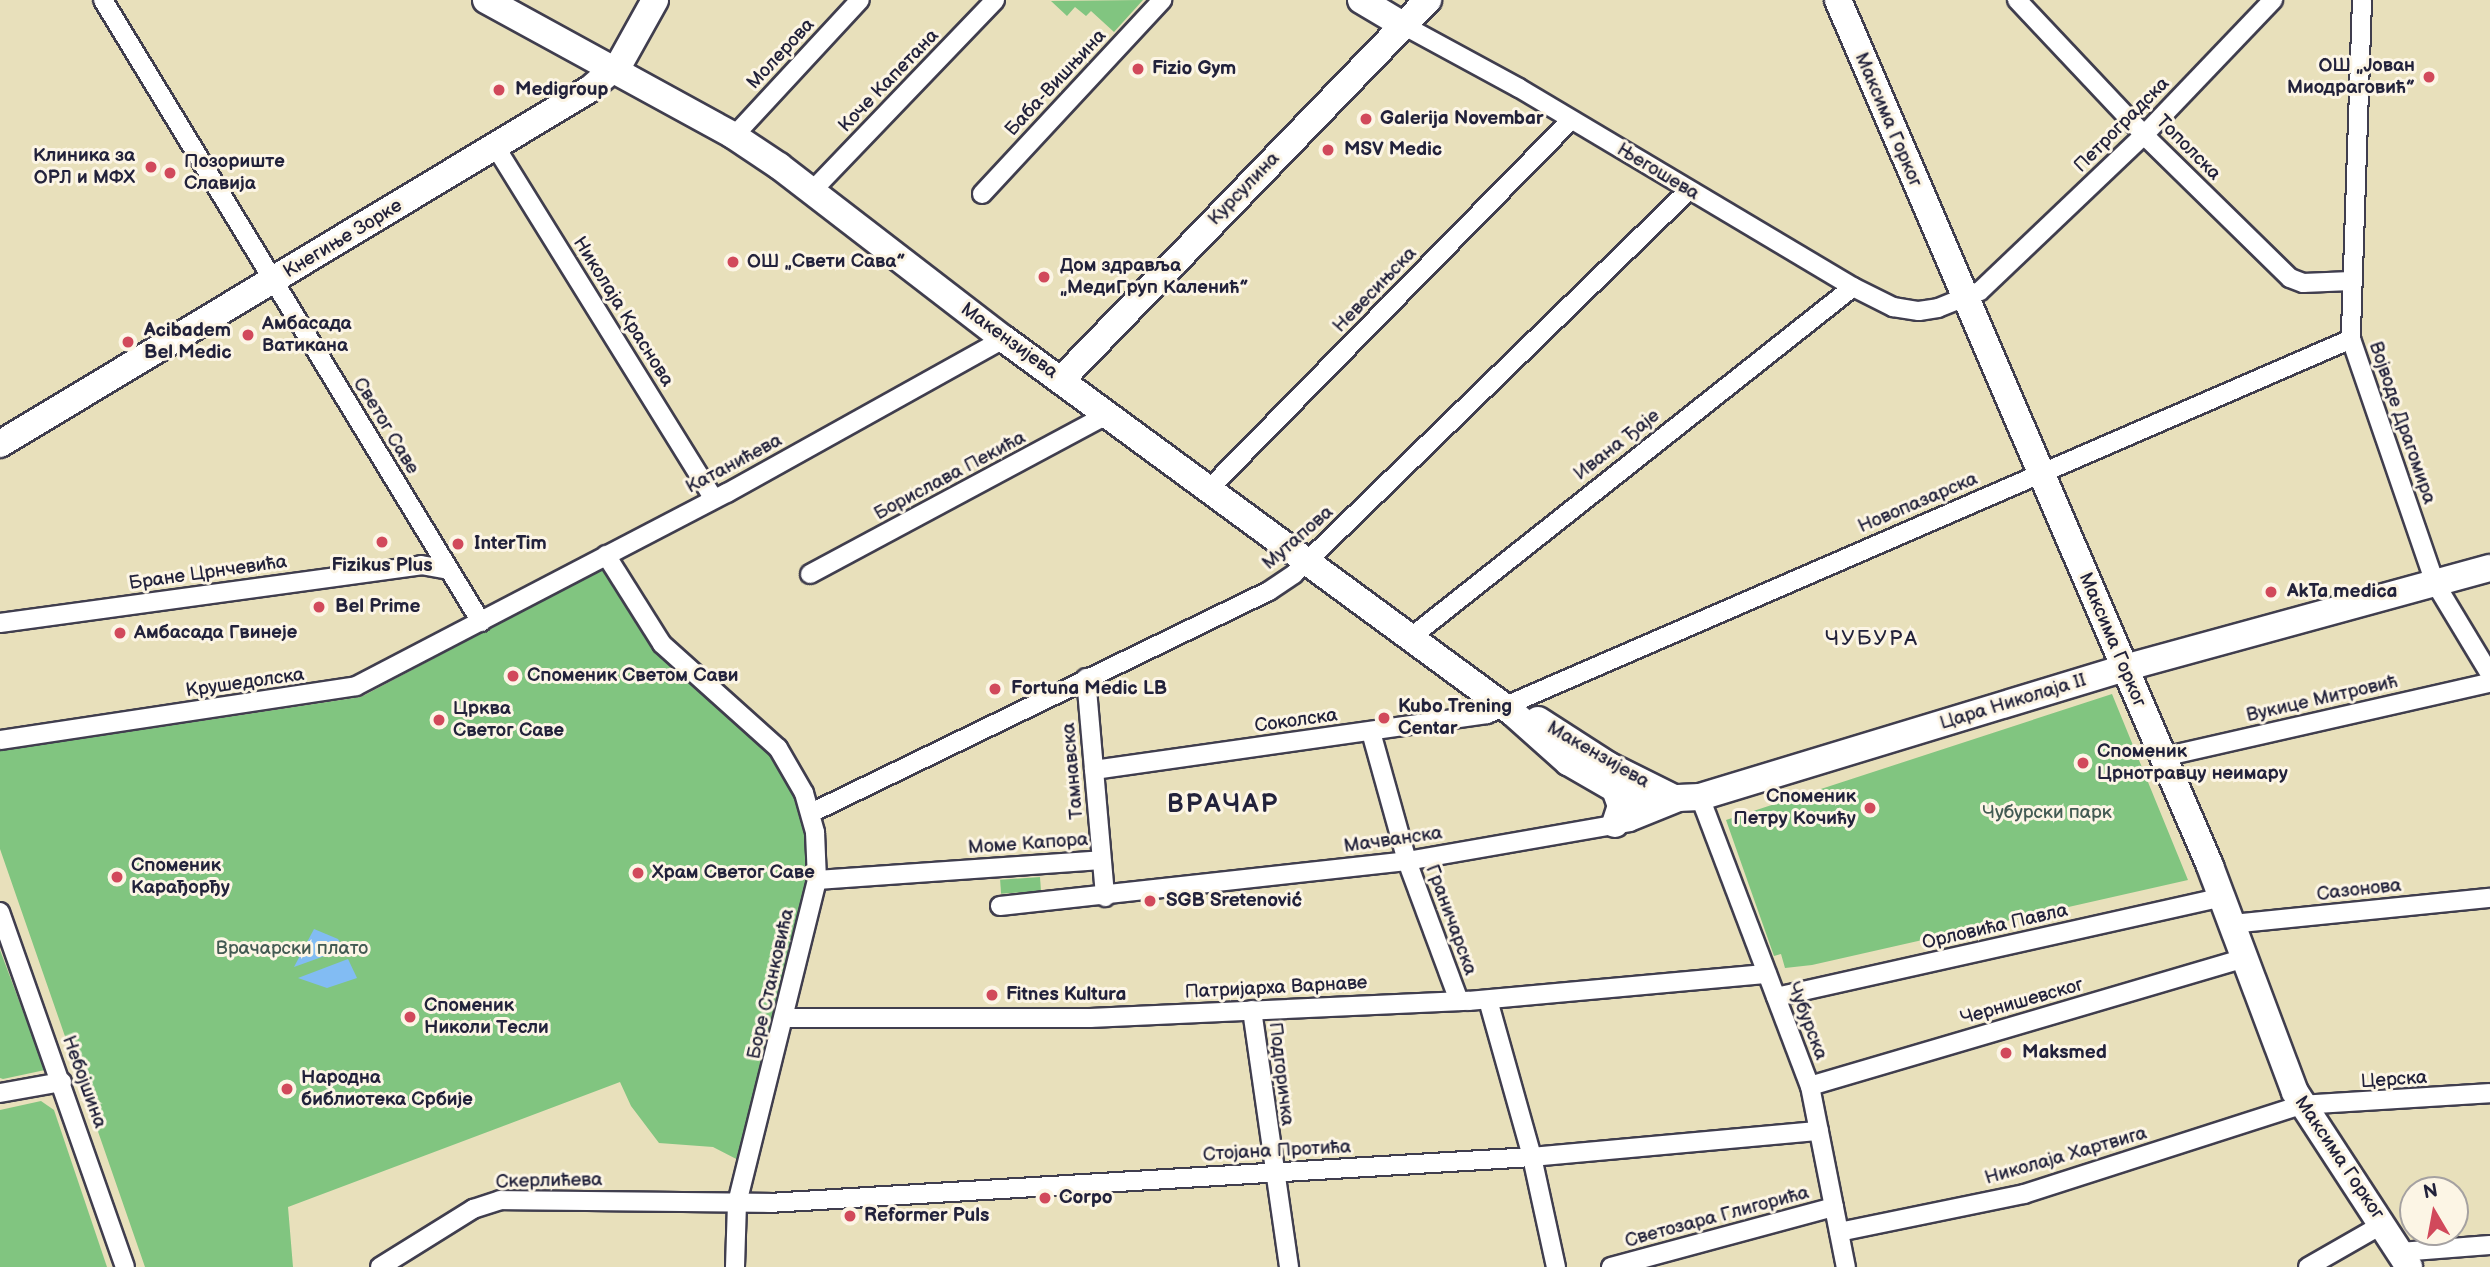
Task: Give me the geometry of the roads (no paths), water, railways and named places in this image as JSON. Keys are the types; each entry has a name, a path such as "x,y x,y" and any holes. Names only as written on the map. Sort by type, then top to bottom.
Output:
{"main road":[{"name":"Макензијева","path":"486,0 734,136 813,190 1004,339 1062,379 1508,710 1568,762 1616,792 1640,802 1691,799"},
{"name":"Кнегиње Зорке","path":"0,444 274,281 495,146 614,69 655,0"},
{"name":"Његошева","path":"1361,0 1403,25"},
{"name":"Курсулина","path":"1062,379 1428,0"},
{"name":"Максима Горког","path":"1847,6 1964,300 2042,474 2222,897 2301,1105 2405,1259"},
{"name":"Цара Николаја II","path":"1691,799 2124,668 2490,568"},
{"name":"Макензијева","path":"1508,710 1543,723 1608,765 1691,799"},
{"path":"1615,824 1621,806 1616,792"}],"street":[{"name":"Светог Саве","path":"103,0 481,622"},
{"name":"Молерова","path":"734,136 860,0"},
{"name":"Коче Капетана","path":"813,190 995,0"},
{"name":"Баба-Вишњина","path":"982,194 1162,0"},
{"name":"Тополска","path":"2017,0 2144,135 2290,278 2303,283 2351,281"},
{"name":"Петроградска","path":"1964,300 1980,291 2144,135 2273,0"},
{"name":"Војводе Драгомира","path":"2361,0 2351,339 2435,583 2490,674"},
{"name":"Његошева","path":"1403,25 1571,120 1853,287 1893,307 1912,311 1964,300"},
{"name":"Невесињска","path":"1209,489 1571,120"},
{"name":"Николаја Краснова","path":"495,146 714,499"},
{"name":"Мутапова","path":"811,813 1269,590 1307,563 1689,191"},
{"name":"Ивана Ђаје","path":"1410,638 1853,287"},
{"name":"Катанићева","path":"481,622 714,499 1004,339"},
{"name":"Новопазарска","path":"1508,710 2351,339"},
{"name":"Борислава Пекића","path":"810,574 1108,414"},
{"path":"421,565 430,551 430,538"},
{"name":"Боре Станковића","path":"606,555 662,645 778,748 793,769 811,813 817,880 785,1018 737,1203 735,1267"},
{"name":"Бране Црнчевића","path":"0,623 421,565 449,570"},
{"name":"Крушедолска","path":"0,740 356,687 481,622"},
{"name":"Тамнавска","path":"1086,678 1101,860"},
{"name":"Вукице Митровић","path":"2163,757 2490,683"},
{"name":"Соколска","path":"1094,770 1473,718 1508,710"},
{"name":"Граничарска","path":"1371,732 1407,861 1459,1001"},
{"name":"Мачванска","path":"1105,897 1407,861 1648,818 1691,799"},
{"name":"Чубурска","path":"1691,799 1767,974 1810,1086 1846,1267"},
{"name":"Моме Капора","path":"817,880 1101,860 1105,897"},
{"path":"1000,906 1105,897"},
{"name":"Орловића Павла","path":"1776,997 2222,897"},
{"name":"Сазонова","path":"2232,924 2490,898"},
{"name":"Небојшина","path":"0,912 125,1267"},
{"name":"Чернишевског","path":"1810,1086 2246,958"},
{"name":"Патријарха Варнаве","path":"785,1018 1090,1017 1488,1000 1767,974"},
{"path":"1488,1000 1532,1157 1556,1267"},
{"name":"Подгоричка","path":"1252,1010 1272,1172 1289,1267"},
{"path":"0,1093 62,1082"},
{"name":"Церска","path":"2301,1105 2490,1093"},
{"name":"Николаја Хартвига","path":"1839,1232 2024,1194 2301,1105"},
{"name":"Стојана Протића","path":"737,1203 1532,1157 1819,1130"},
{"name":"Скерлићева","path":"380,1267 473,1209 500,1199 737,1203"},
{"name":"Светозара Глигорића","path":"1611,1267 1834,1207"},
{"path":"2308,1267 2383,1224"},
{"path":"2405,1259 2490,1245"}],"water":[{"path":"314,929 338,939 344,949 294,967"},
{"path":"348,959 357,978 327,988 298,978"}],"place":[{"name":"Fizio Gym","path":"1138,69"},
{"name":"ОШ „Јован Миодраговић”","path":"2429,77"},
{"name":"Medigroup","path":"499,90"},
{"name":"Galerija Novembar","path":"1366,119"},
{"name":"MSV Medic","path":"1328,150"},
{"name":"Клиника за ОРЛ и МФХ","path":"151,167"},
{"name":"Позориште Славија","path":"170,173"},
{"name":"ОШ „Свети Сава”","path":"733,262"},
{"name":"Дом здравља „МедиГруп Каленић”","path":"1044,277"},
{"name":"Амбасада Ватикана","path":"248,335"},
{"name":"Acibadem Bel Medic","path":"128,342"},
{"name":"Fizikus Plus","path":"382,542"},
{"name":"InterTim","path":"458,544"},
{"name":"AkTa medica","path":"2271,592"},
{"name":"Bel Prime","path":"319,607"},
{"name":"Амбасада Гвинеје","path":"120,633"},
{"name":"Споменик Светом Сави","path":"513,676"},
{"name":"Fortuna Medic LB","path":"995,689"},
{"name":"Kubo Trening Centar","path":"1384,718"},
{"name":"Црква Светог Саве","path":"439,720"},
{"name":"Споменик Црнотравцу неимару","path":"2083,763"},
{"name":"Споменик Петру Кочићу","path":"1870,808"},
{"name":"Храм Светог Саве","path":"638,873"},
{"name":"Споменик Карађорђу","path":"117,877"},
{"name":"SGB Sretenović","path":"1150,901"},
{"name":"Fitnes Kultura","path":"992,995"},
{"name":"Споменик Николи Тесли","path":"410,1017"},
{"name":"Maksmed","path":"2006,1053"},
{"name":"Народна библиотека Србије","path":"287,1089"},
{"name":"Corpo","path":"1045,1198"},
{"name":"Reformer Puls","path":"850,1216"}],"district":[{"name":"ЧУБУРА","path":"1872,639"},
{"name":"ВРАЧАР","path":"1223,805"}],"park label":[{"name":"Чубурски парк","path":"2047,813"},
{"name":"Врачарски плато","path":"292,949"}]}
